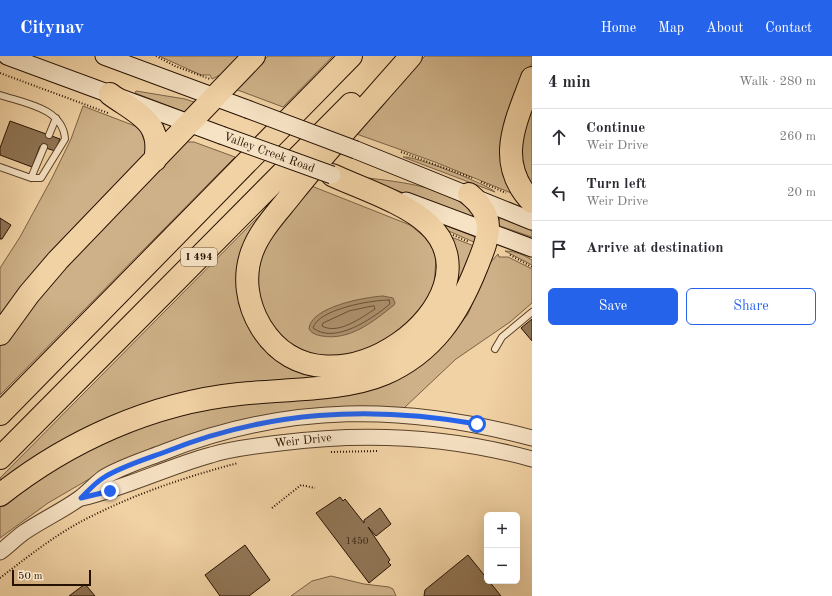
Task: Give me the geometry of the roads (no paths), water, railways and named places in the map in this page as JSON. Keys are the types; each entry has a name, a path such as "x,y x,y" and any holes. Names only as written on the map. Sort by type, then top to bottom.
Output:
{"highway":[{"path":"0,334 46,274 190,124 211,87 254,56"},
{"name":"I 494","path":"0,414 351,56"},
{"name":"I 494","path":"0,458 398,56"},
{"path":"332,175 414,212 427,223 439,237 444,249 447,267 445,282 438,301 430,314 412,334 398,345 380,355 346,366 325,367 308,364 288,355 279,348 262,328 253,312 248,294 248,272 252,253 259,238 301,182 410,56"},
{"path":"532,78 514,129 510,151 516,180 532,202"},
{"path":"110,94 148,122 154,129 157,145 155,160"},
{"path":"0,494 32,471 65,451 107,430 150,414 194,402 237,394 361,382 395,369 422,350 447,325 466,294 486,239 487,219 485,210 474,185"}],"main road":[{"name":"Valley Creek Road","path":"7,56 332,175 486,239 532,248"},
{"path":"104,56 211,87 246,109 356,150 474,185 532,221"}],"street":[{"name":"Weir Drive","path":"0,552 22,534 81,498 104,478 172,449 232,429 289,418 325,415 399,414 462,421 532,438"},
{"name":"Weir Drive","path":"81,498 110,491 151,474 212,454 238,448 328,438 426,439 487,448 532,459"}],"lane":[{"path":"0,95 45,111 56,118 62,125 65,139 41,178 31,178 0,167"},
{"path":"49,135 56,118"},
{"path":"31,178 44,147"},
{"path":"495,349 502,337 532,312"}],"water":[{"path":"383,296 393,298 395,303 394,305 370,323 352,333 332,337 316,335 309,329 312,321 328,309 364,298"}]}
